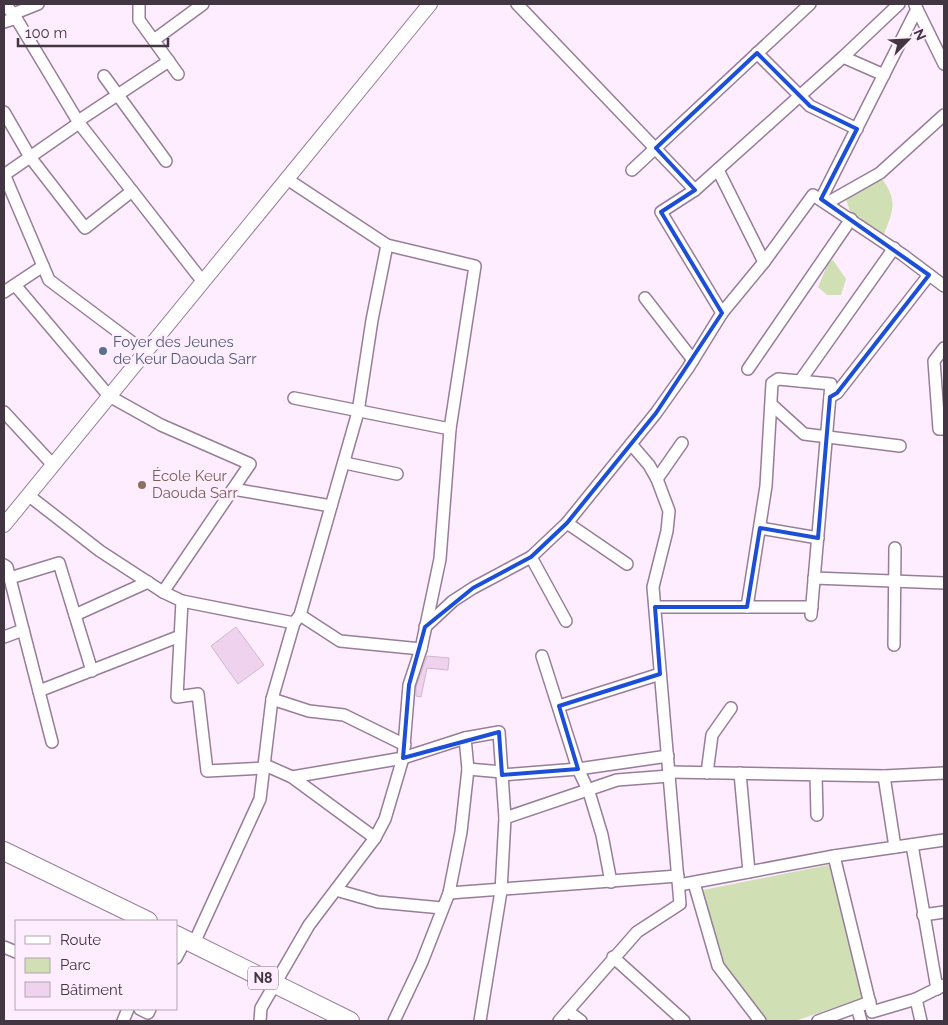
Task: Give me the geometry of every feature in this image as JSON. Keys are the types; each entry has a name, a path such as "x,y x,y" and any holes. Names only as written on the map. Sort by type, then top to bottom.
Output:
{"main road":[{"path":"4,852 146,920"},
{"name":"N8","path":"185,939 350,1021"}],"street":[{"path":"5,4 15,16 78,122 203,282"},
{"path":"4,22 38,4"},
{"path":"139,4 139,20 178,74"},
{"path":"154,40 203,4"},
{"path":"4,525 430,4"},
{"path":"518,4 696,190"},
{"path":"632,170 810,4"},
{"path":"722,314 661,212 696,190 843,57 898,4"},
{"path":"915,6 940,44 944,64"},
{"path":"824,201 915,6"},
{"path":"757,53 810,106 857,129"},
{"path":"843,57 884,75"},
{"path":"145,352 49,280 4,174 169,61"},
{"path":"104,76 166,161"},
{"path":"4,112 30,157 85,228 132,192"},
{"path":"824,201 880,173 944,115"},
{"path":"718,170 764,262"},
{"path":"260,1021 261,1008 309,925 375,838 385,820 403,758 409,685 421,648 440,559 450,429 475,266 387,245 287,179"},
{"path":"425,627 453,601 473,588 532,557 567,523 631,444 693,360 722,314 764,262 813,195 894,248 944,286"},
{"path":"748,369 851,219"},
{"path":"178,954 260,799 272,699 345,462 358,412 372,320 387,245"},
{"path":"800,381 894,248"},
{"path":"4,292 43,266"},
{"path":"830,397 838,393 929,275"},
{"path":"15,284 110,396 161,425 250,464 163,592"},
{"path":"645,298 693,360"},
{"path":"944,348 939,359 939,429 944,429"},
{"path":"654,607 747,607 812,611 831,384 774,380 772,383 766,486 747,607"},
{"path":"294,398 450,429"},
{"path":"772,405 801,434 900,446"},
{"path":"4,412 8,424 53,465"},
{"path":"559,1021 637,932 680,904 653,587 667,531 669,512 657,479 649,465 631,444"},
{"path":"657,479 682,444"},
{"path":"345,462 397,474"},
{"path":"233,489 331,506"},
{"path":"28,495 100,551 163,592 182,601 297,619 340,641 421,648"},
{"path":"567,523 627,564"},
{"path":"760,528 818,538"},
{"path":"894,548 894,645"},
{"path":"532,557 566,621"},
{"path":"10,578 58,563 92,671"},
{"path":"4,565 10,578 52,742"},
{"path":"814,578 944,582"},
{"path":"75,614 148,582"},
{"path":"182,601 177,697 198,694 207,771 264,767 292,777 375,838"},
{"path":"4,637 23,630"},
{"path":"39,691 180,636"},
{"path":"542,656 578,769 589,792 602,835 611,882"},
{"path":"559,706 660,674"},
{"path":"272,699 308,711 344,715 405,745"},
{"path":"706,773 712,735 731,708"},
{"path":"292,777 403,758 465,738 499,732 505,818 501,891 480,1021"},
{"path":"394,1021 422,962 449,893 461,832 468,769 465,738"},
{"path":"468,769 502,774 578,769 668,756"},
{"path":"740,773 749,872"},
{"path":"505,818 589,792 618,780 669,774 740,773 884,776 944,773"},
{"path":"816,775 817,815"},
{"path":"884,776 895,847"},
{"path":"449,893 501,891 611,882 694,882 834,856 944,840"},
{"path":"834,856 872,1012 916,999 941,987 923,915 912,845"},
{"path":"694,882 718,966 760,1021"},
{"path":"336,890 378,902 442,908"},
{"path":"923,915 944,912"},
{"path":"614,957 684,1021"},
{"path":"916,999 921,1021"},
{"path":"818,1021 870,1002"},
{"path":"857,1007 861,1021"},
{"path":"568,1012 581,1021"}],"highlighted area":[{"path":"757,53 810,106 857,129 821,199 929,275 837,393 830,397 818,538 760,528 747,607 655,607 660,674 559,706 578,769 502,775 499,732 403,758 409,685 425,627 473,588 531,557 567,523 656,413 722,313 661,212 695,190 656,148"}],"green space":[{"path":"872,180 883,180 891,194 892,213 884,234 869,231 860,217 852,218 845,196"},
{"path":"833,260 846,279 841,295 827,295 818,287 829,261"},
{"path":"833,864 868,996 795,1021 765,1021 720,958 703,890"}],"building":[{"path":"236,627 264,665 238,684 211,646"},
{"path":"427,656 449,658 448,670 427,668 421,697 416,696 416,687"}],"place":[{"name":"Foyer des Jeunes de Keur Daouda Sarr","path":"103,351"},
{"name":"École Keur Daouda Sarr","path":"142,485"}]}
